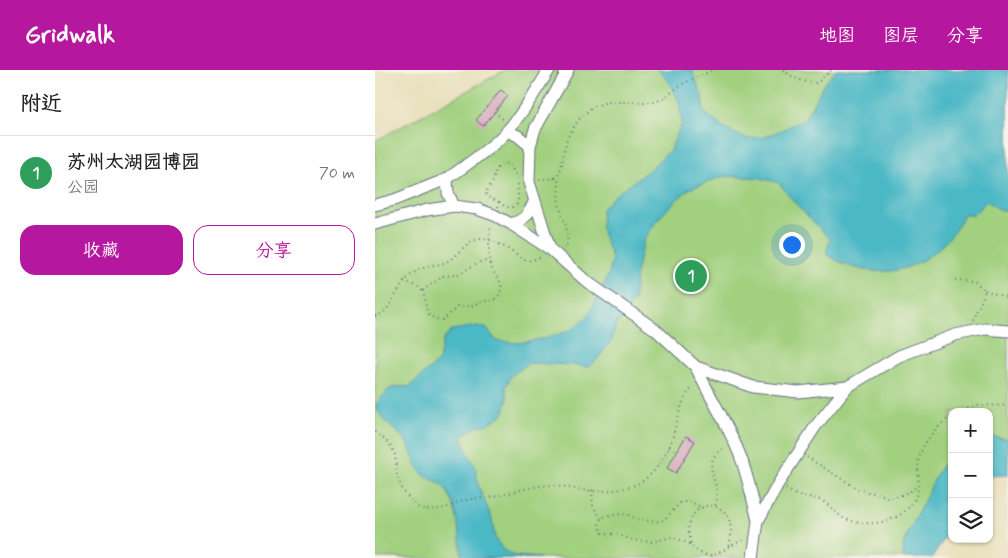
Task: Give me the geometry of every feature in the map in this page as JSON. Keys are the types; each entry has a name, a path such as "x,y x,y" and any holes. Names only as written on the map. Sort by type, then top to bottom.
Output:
{"street":[{"path":"375,205 394,200 447,179 483,153 507,132 532,99 549,70"},
{"path":"552,251 535,202 524,182 535,129 568,70"},
{"path":"507,132 518,136 531,146"},
{"path":"447,179 448,193 454,206"},
{"path":"511,224 521,220 530,213 535,202"},
{"path":"375,224 427,210 454,206 477,209 494,215 552,251 586,281 656,330 696,368 741,459 758,521"},
{"path":"753,558 758,521 778,484 815,427 847,387 899,356 955,335 985,329 1008,330"},
{"path":"696,368 753,387 798,392 847,387"}],"path":[{"path":"524,182 510,165 503,163 495,171 493,180 485,193 488,197 504,206 512,208 517,206 519,201 517,187 524,182 543,178 555,178 561,172 567,138 579,119 592,107 607,102 655,102 665,98 684,83 713,70"},
{"path":"783,70 805,82 817,83 831,70"},
{"path":"375,316 388,309 404,282 413,273 451,259 460,249 481,239 490,240 505,247 527,261 535,260 552,251 566,247 569,238 567,224 558,202 559,182 555,178"},
{"path":"404,282 423,291 425,308 429,315 437,319 443,320 457,307 473,306 479,302 497,299 501,292 501,282 490,264 490,240 491,223 499,202"},
{"path":"423,291 443,276 463,273 476,263 484,261 490,264"},
{"path":"955,280 974,281 985,290 1008,298"},
{"path":"973,331 973,319 985,290"},
{"path":"375,432 389,443 396,454 398,477 402,489 419,508 440,510 471,499 492,497 553,485 577,490 621,490 637,484 650,475 669,447 689,390 703,383"},
{"path":"970,408 978,405 1008,406"},
{"path":"778,484 798,496 808,496 822,501 845,519 878,524 893,518 907,509 916,496 919,484 918,465 922,449 933,432 948,419"},
{"path":"715,505 718,499 711,467 714,458 722,448 734,443"},
{"path":"669,447 677,452"},
{"path":"799,452 858,489 881,494 889,498 911,491 919,484"},
{"path":"592,490 593,506 601,518"},
{"path":"601,518 609,515 627,514 634,518 655,522 664,520 681,502 691,502 703,508"},
{"path":"690,544 689,526 695,514 703,508 715,505 725,512 729,519 732,529 729,546"},
{"path":"601,518 599,524 602,533 616,534 633,540 651,542 672,537 690,544 697,552 709,555 719,552 741,540 755,539"}],"green space":[{"path":"505,70 1008,70 1008,460 993,460 993,408 948,408 948,490 915,558 375,558 375,141"}],"water":[{"path":"659,70 692,70 702,96 704,112 723,128 747,139 765,137 804,120 825,83 837,70 1008,70 1008,211 1000,210 987,201 972,216 965,213 953,233 940,247 925,258 910,266 894,270 877,271 860,269 826,254 830,239 795,203 779,183 761,178 724,176 689,189 658,219 644,240 636,273 634,300 616,325 612,340 595,362 587,367 529,363 511,376 506,387 508,400 503,414 487,425 476,427 462,437 475,465 479,487 492,519 495,538 503,550 515,556 540,558 462,558 457,520 452,500 440,483 427,477 419,470 407,443 385,421 376,405 389,390 397,387 409,387 439,361 443,340 452,330 477,326 486,328 497,341 518,343 547,338 571,330 588,316 609,274 612,259 601,229 602,209 614,196 649,170 670,150 682,123 679,101 669,82"},
{"path":"993,437 1008,439 1008,475 993,476"},
{"path":"948,458 948,533 932,558 903,558 903,544 938,472"}],"building":[{"path":"501,90 508,96 483,126 476,120"},
{"path":"686,436 695,441 676,473 667,468"}],"place":[{"name":"苏州太湖园博园","path":"691,276"}]}
